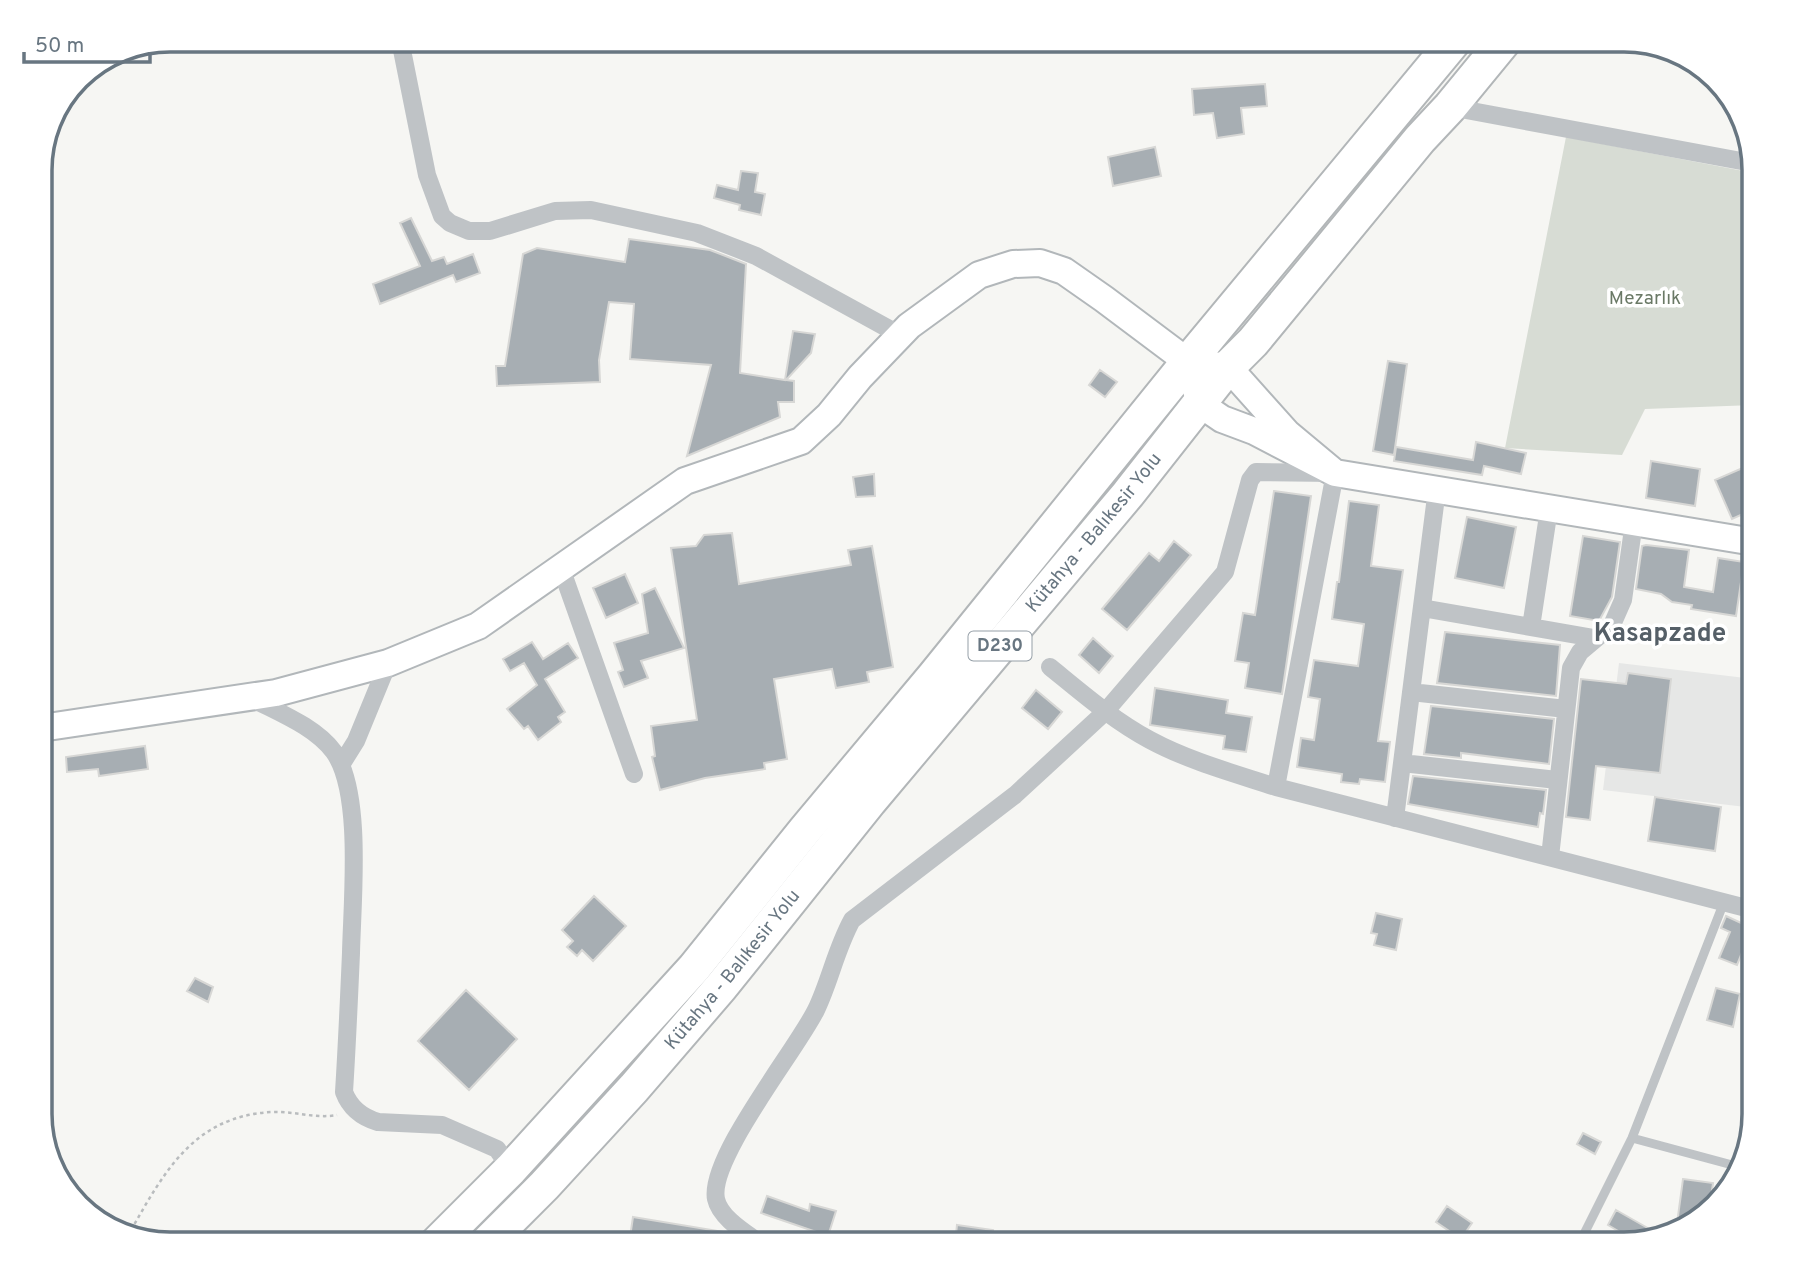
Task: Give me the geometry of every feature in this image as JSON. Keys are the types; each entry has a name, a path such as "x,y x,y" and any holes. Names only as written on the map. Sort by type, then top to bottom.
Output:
{"highway":[{"name":"Kütahya - Balıkesir Yolu","path":"448,1232 511,1169 694,968 1188,362 1445,52"},
{"name":"Kütahya - Balıkesir Yolu","path":"498,1232 598,1127 712,997 870,802 1128,494 1228,367 1253,342 1495,52"}],"street":[{"path":"402,52 427,175 442,216 450,223 469,231 490,231 555,211 591,210 697,233 756,256 900,335"},
{"path":"1450,107 1741,161"},
{"path":"53,726 276,693 388,663 478,626 685,481 802,440 829,415 859,377 909,326 979,275 1013,264 1040,263 1064,271 1188,362 1228,367 1287,433 1335,472"},
{"path":"1188,362 1199,404 1222,419 1254,431 1335,472"},
{"path":"746,1232 725,1215 716,1198 718,1179 731,1146 816,1011 841,940 852,920 1015,795 1105,712 1225,572 1250,480 1256,472 1335,472 1742,540"},
{"path":"1276,787 1335,472"},
{"path":"1395,817 1437,489"},
{"path":"1531,627 1549,509"},
{"path":"1550,857 1571,668 1580,652 1612,625 1623,600 1634,522"},
{"path":"561,568 634,774"},
{"path":"1422,608 1594,638"},
{"path":"341,765 356,741 388,663"},
{"path":"1050,667 1105,712 1150,740 1199,762 1276,787 1742,907"},
{"path":"1411,692 1566,709"},
{"path":"249,697 319,737 328,745 341,765 348,789 355,856 344,1092 352,1107 368,1119 378,1122 442,1125 497,1149 511,1169"},
{"path":"1402,763 1557,780"}],"lane":[{"path":"1584,1232 1632,1138 1724,902"},
{"path":"1632,1138 1729,1165"}],"path":[{"path":"134,1225 168,1167 195,1141 212,1130 259,1114 289,1112 335,1116 352,1107"}],"shaded area":[{"path":"1619,663 1742,678 1742,807 1603,790"}],"green space":[{"name":"Mezarlık","path":"1566,137 1742,171 1742,405 1645,409 1622,455 1505,448"}],"building":[{"path":"1265,84 1267,106 1241,108 1244,134 1217,138 1213,113 1194,115 1192,89"},
{"path":"1155,147 1161,176 1113,186 1108,157"},
{"path":"741,171 758,173 755,192 765,194 761,215 739,210 740,205 714,198 717,185 738,190"},
{"path":"411,218 432,261 444,257 447,264 473,254 480,273 456,282 453,275 380,304 373,284 420,266 400,223"},
{"path":"629,239 710,250 746,264 740,373 785,380 793,331 815,334 811,353 786,380 794,381 794,402 778,402 780,417 687,456 711,365 630,359 634,304 609,302 599,360 600,382 497,386 496,366 505,366 523,254 537,248 625,262"},
{"path":"1388,361 1407,364 1394,455 1373,451"},
{"path":"1100,370 1117,382 1105,397 1089,385"},
{"path":"1476,442 1526,453 1521,474 1484,466 1482,475 1394,461 1396,447 1473,460"},
{"path":"1651,461 1700,469 1695,506 1646,498"},
{"path":"1742,468 1742,514 1732,519 1715,480"},
{"path":"874,474 875,496 856,497 853,477"},
{"path":"1274,491 1311,496 1282,694 1245,688 1249,663 1235,661 1243,613 1255,615"},
{"path":"1349,501 1379,505 1371,566 1403,570 1378,741 1390,742 1385,782 1360,779 1359,784 1341,782 1342,774 1297,767 1301,738 1314,740 1320,699 1308,697 1314,660 1358,666 1364,624 1332,619"},
{"path":"1467,517 1516,527 1504,588 1455,578"},
{"path":"732,533 739,584 851,565 848,550 872,546 893,667 867,672 869,682 836,688 832,669 774,679 787,759 764,763 765,769 705,778 660,790 652,757 655,756 651,726 697,720 671,548 696,546 704,535"},
{"path":"1583,536 1620,542 1612,597 1599,621 1570,616"},
{"path":"1174,541 1191,555 1127,630 1102,609 1149,553 1159,561"},
{"path":"1642,546 1689,550 1684,587 1713,592 1718,558 1742,562 1736,616 1691,609 1692,605 1672,602 1661,594 1636,589"},
{"path":"625,574 638,603 606,618 593,588"},
{"path":"655,588 684,648 641,661 648,678 624,687 618,672 623,670 614,643 648,633 642,594"},
{"path":"1445,632 1560,645 1556,696 1437,683"},
{"path":"1093,638 1113,656 1099,673 1079,655"},
{"path":"532,642 543,659 568,643 578,658 545,679 565,712 558,717 561,722 538,740 528,726 524,729 507,709 537,685 524,663 510,671 503,659"},
{"path":"1628,673 1671,679 1660,773 1596,766 1590,820 1566,817 1581,679 1626,684"},
{"path":"1155,688 1228,700 1226,713 1252,717 1246,752 1223,749 1225,736 1150,725"},
{"path":"1036,690 1062,712 1048,729 1022,708"},
{"path":"1431,706 1554,719 1549,764 1461,753 1461,758 1424,754"},
{"path":"145,746 148,769 99,776 98,769 67,772 66,757"},
{"path":"1413,776 1546,790 1543,814 1540,813 1538,827 1408,804"},
{"path":"1655,797 1721,807 1715,851 1648,841"},
{"path":"594,896 626,926 593,961 582,950 577,956 567,947 573,941 562,930"},
{"path":"1376,913 1402,919 1396,950 1374,945 1377,934 1371,933"},
{"path":"1726,916 1742,923 1742,953 1737,965 1719,958 1730,932 1721,928"},
{"path":"195,978 213,987 208,1002 187,991"},
{"path":"1716,988 1740,994 1733,1027 1707,1020"},
{"path":"466,990 517,1039 469,1090 418,1041"},
{"path":"1583,1133 1601,1142 1595,1154 1577,1144"},
{"path":"1683,1179 1713,1183 1712,1191 1707,1197 1678,1218"},
{"path":"767,1196 809,1211 810,1204 836,1211 829,1232 816,1232 761,1213"},
{"path":"1447,1206 1472,1223 1466,1232 1451,1232 1436,1222"},
{"path":"1616,1210 1648,1228 1620,1232 1608,1225"},
{"path":"633,1217 724,1232 631,1232"},
{"path":"957,1225 993,1230 993,1232 956,1232"}],"district":[{"name":"Kasapzade","path":"1660,634"}]}
